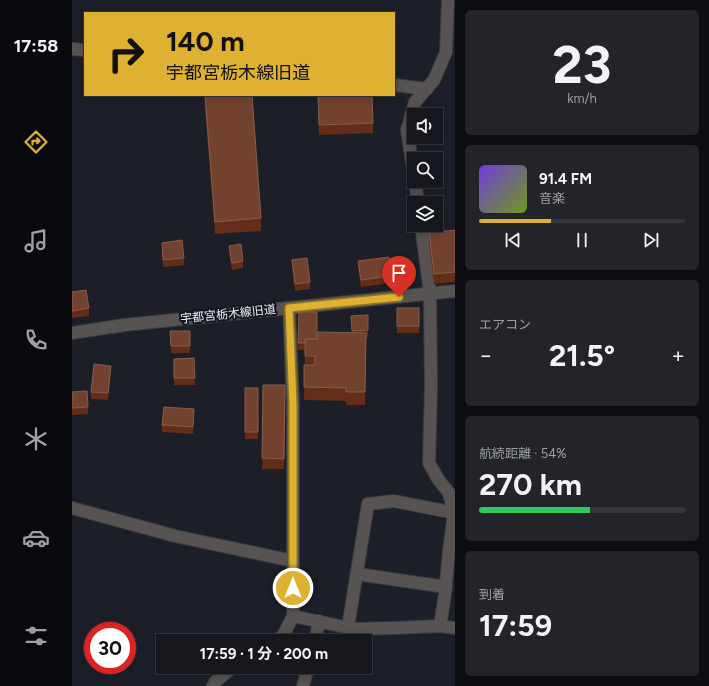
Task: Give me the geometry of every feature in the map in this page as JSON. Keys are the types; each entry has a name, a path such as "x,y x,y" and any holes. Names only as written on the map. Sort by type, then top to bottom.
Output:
{"street":[{"path":"410,152 407,130 415,102 434,80 446,52 448,0"},
{"path":"72,49 84,50"},
{"path":"395,85 426,89"},
{"path":"422,232 430,293 431,387 429,463 438,479 449,493 455,513 440,626"},
{"name":"宇都宮栃木線旧道","path":"72,333 124,325 455,291"},
{"path":"284,634 293,616 293,404 289,308"},
{"path":"348,627 368,504 394,501 455,513"},
{"path":"72,508 175,536 293,561"},
{"path":"357,574 446,587"},
{"path":"293,616 354,628 440,626 455,628"},
{"path":"316,634 319,621"},
{"path":"213,686 225,674"},
{"path":"303,686 306,674"}],"building":[{"path":"205,96 252,96 261,218 215,222"},
{"path":"318,96 372,96 373,123 319,125"},
{"path":"455,230 455,272 434,274 429,233"},
{"path":"182,240 184,258 163,260 162,243"},
{"path":"241,244 243,261 232,263 229,246"},
{"path":"389,257 391,276 361,280 358,261"},
{"path":"307,258 310,282 295,284 292,260"},
{"path":"86,290 89,308 72,311 72,292"},
{"path":"397,308 419,308 419,326 397,326"},
{"path":"299,312 317,312 317,339 305,339 305,343 298,343"},
{"path":"368,315 368,330 352,331 351,316"},
{"path":"170,331 190,331 190,346 171,346"},
{"path":"318,332 366,333 365,392 346,392 346,388 304,387 304,365 315,365 315,356 305,356 305,339 318,339"},
{"path":"194,358 195,378 174,378 174,359"},
{"path":"94,364 111,366 108,393 91,392"},
{"path":"263,385 285,385 284,459 262,458"},
{"path":"245,388 258,388 258,432 245,432"},
{"path":"87,391 88,407 72,408 72,392"},
{"path":"164,407 194,409 193,427 162,425"}],"route":[{"path":"293,588 293,404 289,308 399,297"}]}
